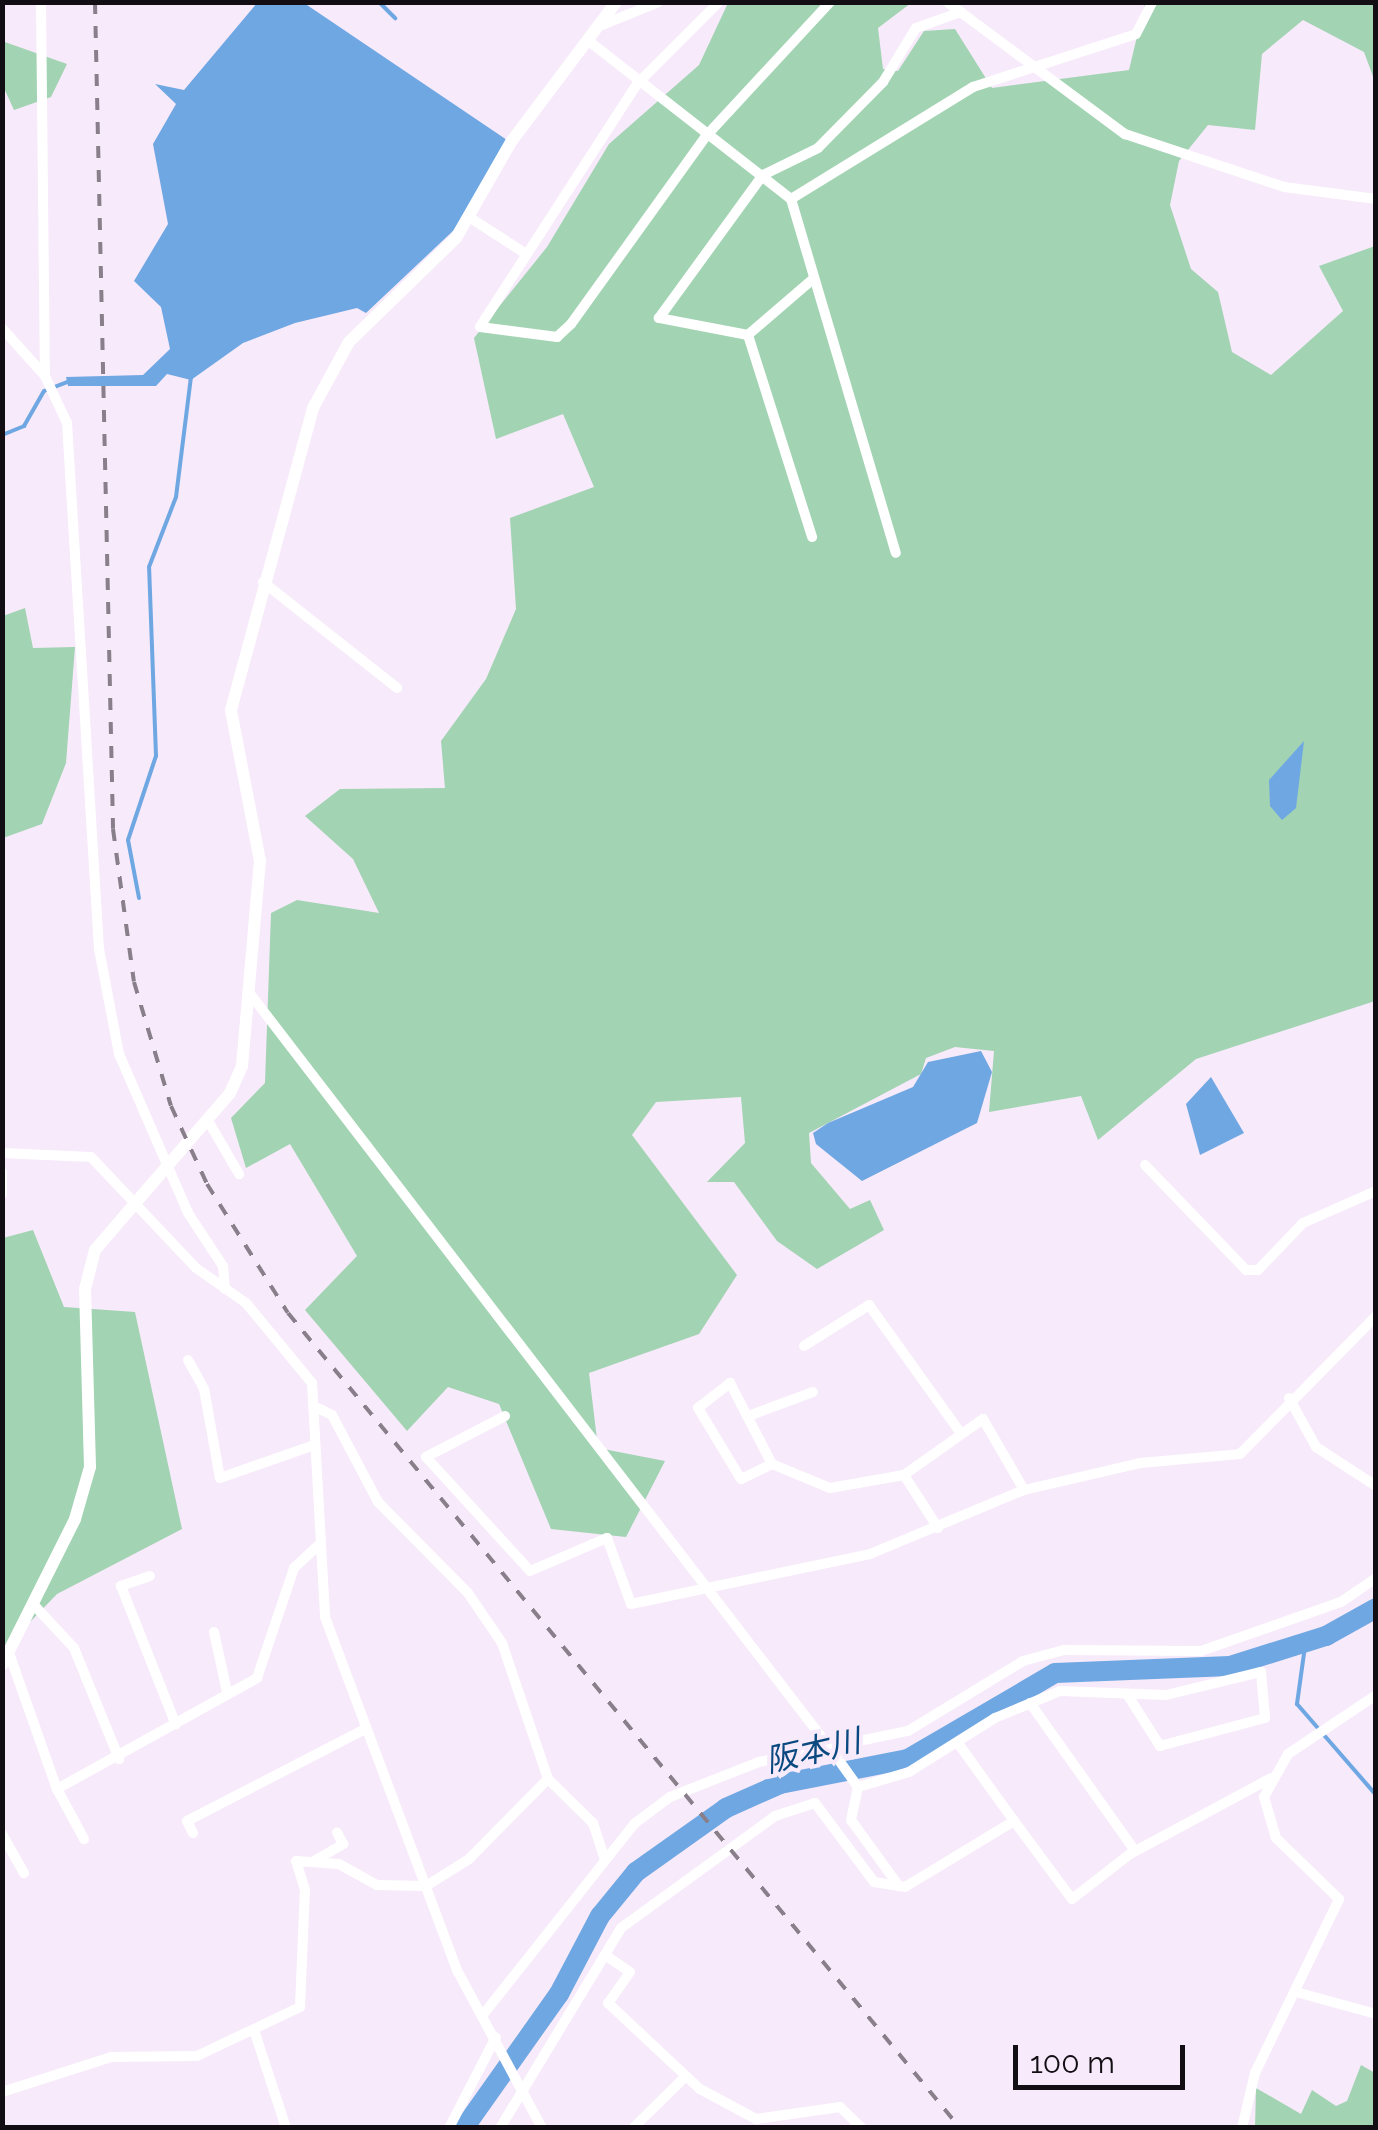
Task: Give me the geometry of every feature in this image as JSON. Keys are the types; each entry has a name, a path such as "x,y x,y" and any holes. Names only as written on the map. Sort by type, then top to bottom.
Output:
{"street":[{"path":"42,2 45,376"},
{"path":"84,1839 57,1789 6,1659 34,1604 90,1467 88,1274 103,1234 204,1123 238,1079 250,995 260,850 230,710 263,582 323,382 349,342 468,218 511,142 590,42 616,2"},
{"path":"602,25 659,2"},
{"path":"718,2 637,84 523,252 480,326 557,337 708,135 830,2"},
{"path":"947,2 1040,65 1124,134 1284,188 1376,200"},
{"path":"792,199 906,120 1040,65 1136,34 1152,2"},
{"path":"748,335 659,318 763,175 818,148 883,82 916,28 961,12"},
{"path":"590,42 637,84 792,199 896,553"},
{"path":"468,218 523,252"},
{"path":"748,335 813,279"},
{"path":"2,328 45,376 58,400 77,510 109,1006 125,1074 223,1266 225,1289"},
{"path":"748,335 812,537"},
{"path":"263,582 397,688"},
{"path":"250,995 833,1752 858,1787 851,1820 899,1886"},
{"path":"204,1123 239,1174"},
{"path":"2,1152 91,1158 225,1289 312,1384 318,1408 314,1445 324,1617 426,1886 482,2016 524,2087 542,2128"},
{"path":"1145,1164 1246,1270 1258,1270 1302,1223 1376,1191"},
{"path":"2,1172 2,1194"},
{"path":"804,1346 869,1305 960,1432"},
{"path":"505,1416 426,1458 530,1571 607,1538 631,1604 840,1563 938,1528 1024,1490 1140,1463 1240,1454 1289,1398 1376,1316"},
{"path":"188,1360 204,1389 220,1478 314,1445"},
{"path":"772,1464 741,1479 698,1408 730,1383 751,1415 772,1464 830,1488 904,1475 960,1432 989,1421 1024,1490"},
{"path":"751,1415 812,1392"},
{"path":"1289,1398 1316,1447 1376,1486"},
{"path":"318,1408 332,1415 378,1502 468,1593 502,1643 548,1779 594,1823 605,1860"},
{"path":"904,1475 938,1528"},
{"path":"57,1789 119,1759 264,1668 294,1568 318,1546"},
{"path":"150,1576 120,1586 176,1725"},
{"path":"482,2016 605,1860 681,1792 759,1762 833,1752 908,1731 1023,1661 1064,1650 1201,1651 1341,1602 1376,1578"},
{"path":"34,1604 74,1648 119,1759"},
{"path":"214,1632 227,1692"},
{"path":"858,1787 960,1746 1030,1703 1085,1688 1166,1695 1261,1672 1265,1718 1160,1746 1127,1694"},
{"path":"960,1746 1072,1899 1135,1851 1271,1778 1300,1746 1376,1695"},
{"path":"1030,1703 1135,1851"},
{"path":"193,1833 187,1821 366,1729"},
{"path":"1242,2128 1256,2073 1339,1899 1268,1826 1271,1778"},
{"path":"2,2092 110,2057 197,2056 300,2007 305,1890 296,1861 314,1861 377,1884 426,1886 469,1859 548,1779"},
{"path":"500,2128 621,1928 747,1831 802,1805 815,1803 874,1882 899,1886 1014,1821"},
{"path":"314,1861 342,1844 337,1832"},
{"path":"2,1834 24,1873"},
{"path":"605,1955 630,1972 608,2003 684,2077 756,2119 840,2107 862,2128"},
{"path":"1296,1992 1376,2014"},
{"path":"254,2030 286,2128"},
{"path":"449,2128 496,2037"},
{"path":"633,2128 684,2077"}],"green space":[{"path":"728,3 911,3 878,28 883,69 898,71 924,31 955,29 992,88 1129,70 1145,3 1375,3 1375,82 1364,52 1303,20 1262,54 1255,130 1208,125 1179,161 1170,205 1191,269 1218,292 1232,352 1271,375 1343,311 1319,266 1375,246 1375,1001 1196,1059 1098,1140 1081,1096 989,1112 994,1051 955,1047 926,1058 921,1074 809,1133 811,1163 850,1209 870,1200 884,1230 817,1269 777,1241 734,1182 707,1182 745,1143 741,1097 656,1102 632,1135 737,1275 699,1334 589,1373 598,1448 665,1461 626,1537 551,1529 499,1404 448,1387 407,1431 305,1310 357,1256 290,1144 246,1168 231,1118 265,1083 271,913 297,900 379,913 353,859 305,816 340,789 445,788 441,741 486,679 516,609 510,518 594,487 563,414 496,439 474,338 547,247 609,144 699,65"},
{"path":"2,41 67,64 51,97 14,110 3,86"},
{"path":"25,608 33,648 75,647 66,763 42,824 3,838 3,616"},
{"path":"33,1230 64,1307 135,1312 182,1529 57,1594 3,1650 3,1238"},
{"path":"1361,2065 1375,2073 1375,2127 1255,2128 1256,2088 1301,2114 1312,2090 1336,2106 1347,2101"}],"water":[{"path":"257,3 304,3 507,140 454,230 366,313 357,308 295,323 243,343 191,380 167,374 156,386 68,386 66,377 143,375 170,349 161,307 134,281 168,224 153,144 176,104 155,84 184,90"},
{"path":"1304,741 1296,808 1282,820 1270,806 1269,780"},
{"path":"981,1051 992,1072 977,1123 862,1181 816,1144 813,1133 828,1123 913,1087 928,1062"},
{"path":"1211,1077 1244,1133 1200,1155 1186,1104"}],"waterway":[{"path":"379,2 395,18"},
{"path":"139,898 128,840 156,756 149,567 176,497 191,376"},
{"path":"2,435 24,426 44,391 68,382"},
{"name":"阪本川","path":"464,2128 559,1994 600,1916 636,1872 726,1808 780,1784 908,1759 1055,1673 1230,1666 1326,1636 1376,1608"},
{"path":"1306,1639 1297,1704 1376,1795"}],"railway":[{"path":"95,2 113,829 134,982 171,1106 207,1184 288,1313 960,2128"}]}
